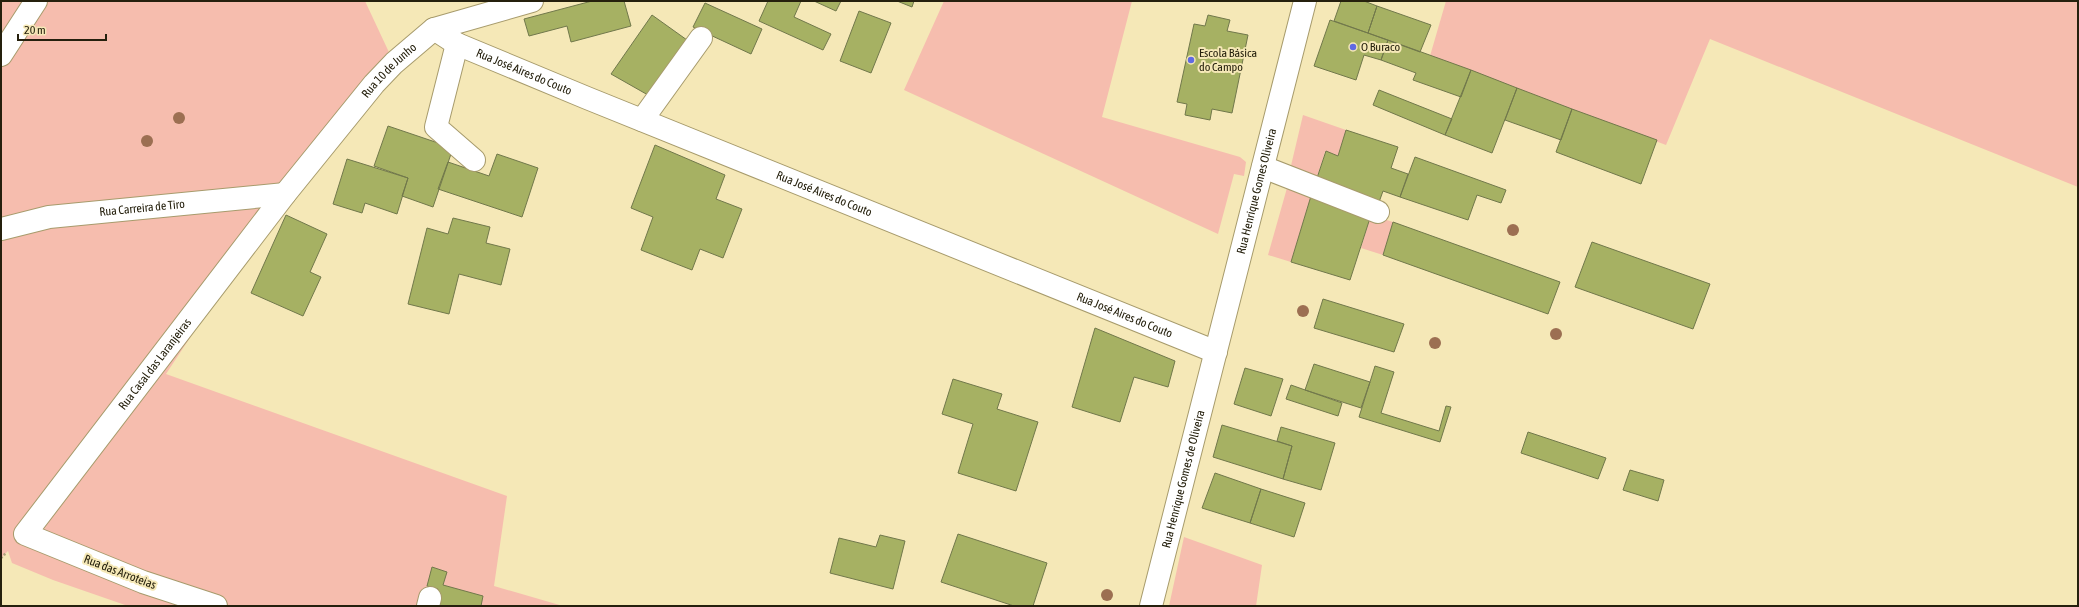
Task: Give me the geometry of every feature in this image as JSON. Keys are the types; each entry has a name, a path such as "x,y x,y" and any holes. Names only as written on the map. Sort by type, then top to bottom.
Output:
{"street":[{"path":"1,55 36,1"},
{"name":"Rua 10 de Junho","path":"285,194 374,84 394,63 434,29 532,1"},
{"name":"Rua Henrique Gomes Oliveira","path":"1216,352 1305,1"},
{"name":"Rua José Aires do Couto","path":"434,29 457,44 1216,352"},
{"path":"642,120 701,38"},
{"path":"457,44 436,127 474,160"},
{"path":"1263,168 1378,212"},
{"name":"Rua Carreira de Tiro","path":"1,229 49,217 285,194"},
{"name":"Rua Casal das Laranjeiras","path":"25,534 285,194"},
{"name":"Rua Henrique Gomes de Oliveira","path":"1151,606 1216,352"},
{"name":"Rua das Arroteias","path":"25,534 143,582 216,606"}],"shaded area":[{"path":"1,1 365,1 394,63 285,194 166,374 507,496 494,586 563,606 128,606 53,580 12,563 8,551 1,558"},
{"path":"944,1 1132,1 1102,117 1240,157 1246,162 1244,176 1234,174 1218,234 904,90"},
{"path":"1446,1 2078,1 2078,187 1710,39 1666,145 1430,56"},
{"path":"1303,115 1346,130 1338,156 1325,152 1315,184 1289,174"},
{"path":"1287,188 1311,196 1291,262 1268,255"},
{"path":"1371,215 1393,222 1383,255 1361,248"},
{"path":"1184,537 1262,565 1256,606 1169,606"}],"building":[{"path":"592,1 624,1 631,26 571,42 567,26 529,36 524,19"},
{"path":"768,1 801,1 794,17 831,34 823,50 759,21"},
{"path":"814,1 841,1 836,11"},
{"path":"897,1 914,1 912,7"},
{"path":"1341,1 1364,1 1377,6 1368,33 1334,21"},
{"path":"705,3 762,29 751,54 693,27"},
{"path":"1377,6 1431,25 1420,52 1368,33"},
{"path":"859,11 891,23 871,73 840,61"},
{"path":"652,15 687,40 648,95 611,74"},
{"path":"1208,15 1230,20 1227,31 1248,35 1232,113 1212,109 1210,120 1185,115 1187,104 1177,102 1194,24 1205,26"},
{"name":"O Buraco","path":"1330,20 1388,40 1381,60 1364,55 1356,80 1314,66"},
{"path":"1388,40 1471,70 1461,97 1413,80 1416,73 1381,60"},
{"path":"1471,70 1517,88 1492,153 1445,135"},
{"path":"1517,88 1572,109 1561,140 1505,120"},
{"path":"1379,90 1452,119 1445,135 1373,105"},
{"path":"1572,109 1657,140 1641,184 1556,152"},
{"path":"388,126 453,148 433,207 402,196 408,178 374,166"},
{"path":"1346,130 1398,147 1391,168 1408,174 1400,197 1383,191 1378,205 1315,184 1326,151 1338,156"},
{"path":"655,145 725,175 716,199 742,209 723,258 700,249 692,270 641,250 653,217 631,208"},
{"path":"497,154 538,168 522,217 438,189 448,162 489,176"},
{"path":"1415,157 1506,190 1501,203 1477,195 1468,220 1400,197"},
{"path":"347,159 408,178 397,214 365,203 362,213 333,204"},
{"path":"1311,196 1371,215 1350,280 1291,262"},
{"path":"286,215 327,234 310,272 321,277 303,316 251,293"},
{"path":"453,218 490,227 486,243 510,249 501,285 459,274 449,314 408,304 427,228 448,234"},
{"path":"1393,222 1560,282 1548,314 1383,255"},
{"path":"1592,242 1710,284 1693,329 1575,287"},
{"path":"1323,299 1404,324 1394,352 1314,328"},
{"path":"1095,328 1175,361 1168,387 1134,377 1120,422 1072,407"},
{"path":"1314,364 1370,382 1361,408 1305,390"},
{"path":"1375,366 1394,372 1381,413 1439,431 1446,406 1451,407 1440,442 1359,417"},
{"path":"1245,368 1283,379 1271,416 1234,404"},
{"path":"953,379 1002,394 997,409 1038,422 1016,491 958,473 973,424 942,414"},
{"path":"1291,385 1342,403 1338,416 1286,399"},
{"path":"1222,425 1292,446 1283,479 1213,457"},
{"path":"1281,427 1335,443 1321,490 1283,479 1292,446 1277,441"},
{"path":"1528,432 1606,458 1598,479 1521,453"},
{"path":"1630,470 1664,480 1658,501 1623,490"},
{"path":"1215,473 1261,489 1250,523 1202,508"},
{"path":"1261,489 1305,503 1294,537 1250,523"},
{"path":"958,534 1047,563 1033,606 1014,606 941,582"},
{"path":"880,535 905,541 893,589 830,573 839,538 876,547"},
{"path":"432,567 447,572 443,585 483,596 481,606 434,606 438,589 427,586"}],"place":[{"name":"O Buraco","path":"1353,47"},
{"name":"Escola Básica do Campo","path":"1191,60"}]}
